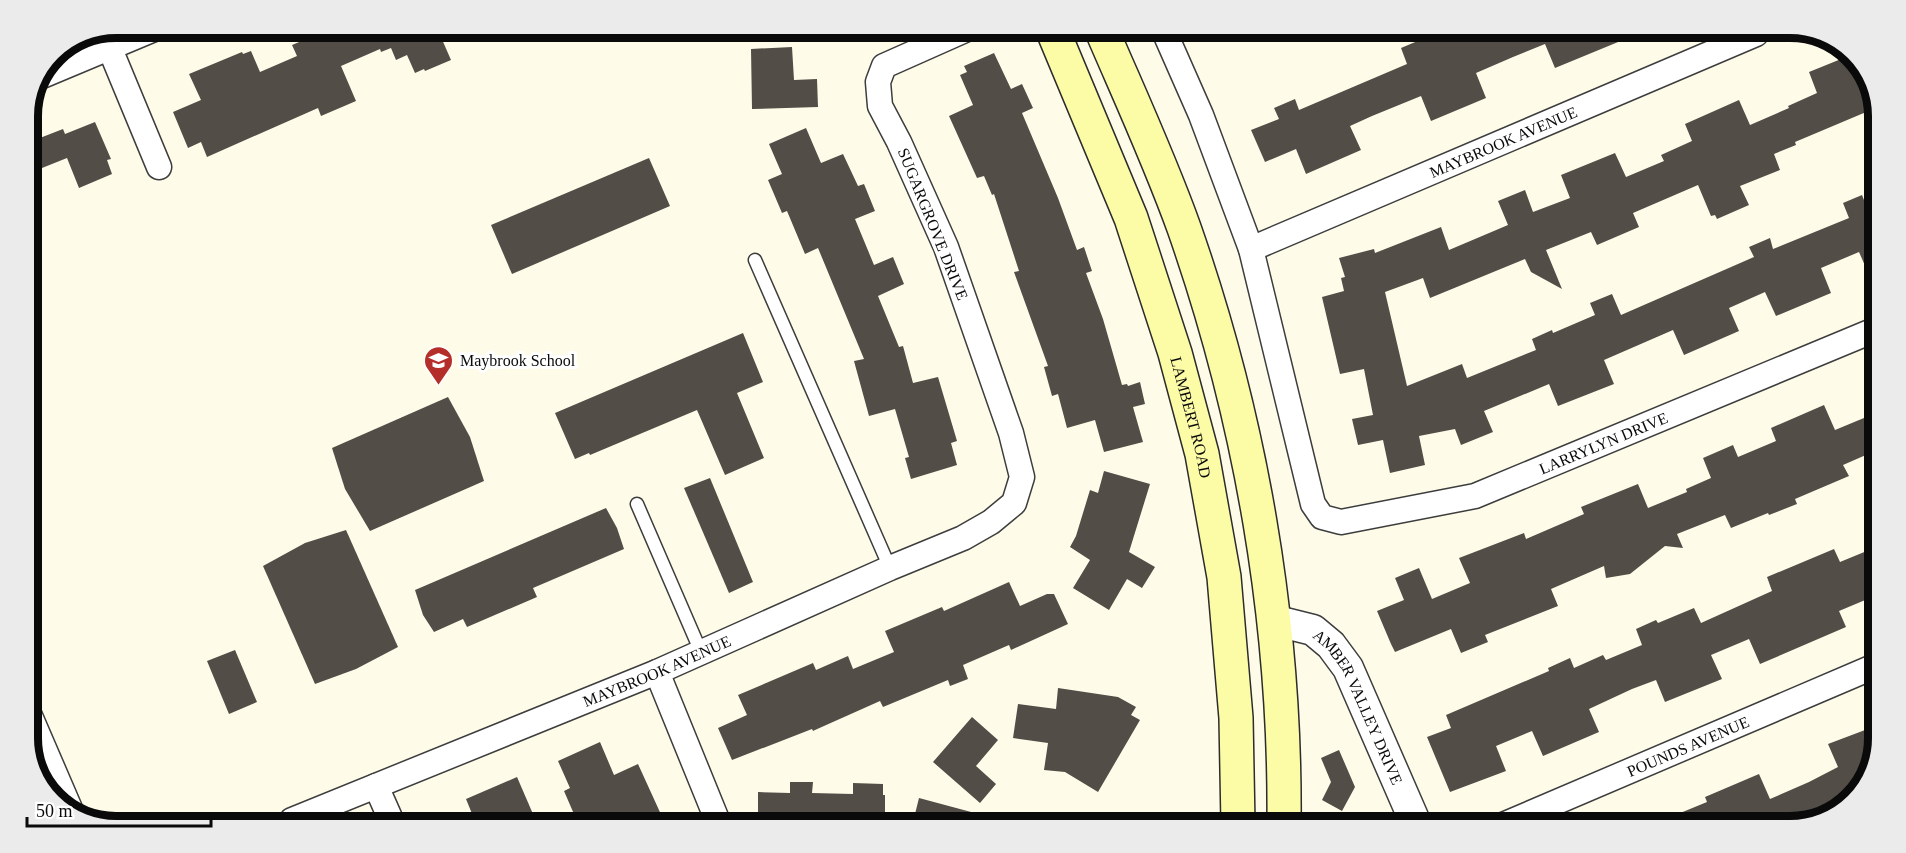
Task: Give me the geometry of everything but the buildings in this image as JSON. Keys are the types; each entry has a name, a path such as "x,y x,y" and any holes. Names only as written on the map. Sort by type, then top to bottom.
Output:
{"main road":[{"name":"LAMBERT ROAD","path":"1056,38 1131,218 1175,353 1202,454 1224,577 1236,718 1238,816"},
{"path":"1105,38 1179,216 1209,303 1233,392 1254,490 1273,620 1283,750 1284,816"},
{"path":"1202,454 1224,470 1230,485 1249,608 1256,617 1273,620"}],"street":[{"name":"SUGARGROVE DRIVE","path":"947,38 884,66 878,82 880,106 899,142 946,247 1011,433 1022,477 1014,503"},
{"path":"1167,38 1201,115 1251,249"},
{"name":"MAYBROOK AVENUE","path":"1251,249 1747,38"},
{"path":"52,70 107,40 159,167"},
{"name":"LARRYLYN DRIVE","path":"1251,249 1313,504 1322,517 1341,522 1475,496 1868,333"},
{"name":"MAYBROOK AVENUE","path":"302,816 657,672 890,568 963,538 992,522 1014,503"},
{"name":"AMBER VALLEY DRIVE","path":"1273,620 1313,630 1331,645 1348,668 1412,816"},
{"name":"POUNDS AVENUE","path":"1524,816 1868,669"},
{"path":"657,672 715,816"},
{"path":"38,734 65,797"},
{"path":"376,786 389,816"}],"lane":[{"path":"755,260 890,568"},
{"path":"637,504 701,652"}],"place":[{"name":"Maybrook School","path":"439,386"}]}
